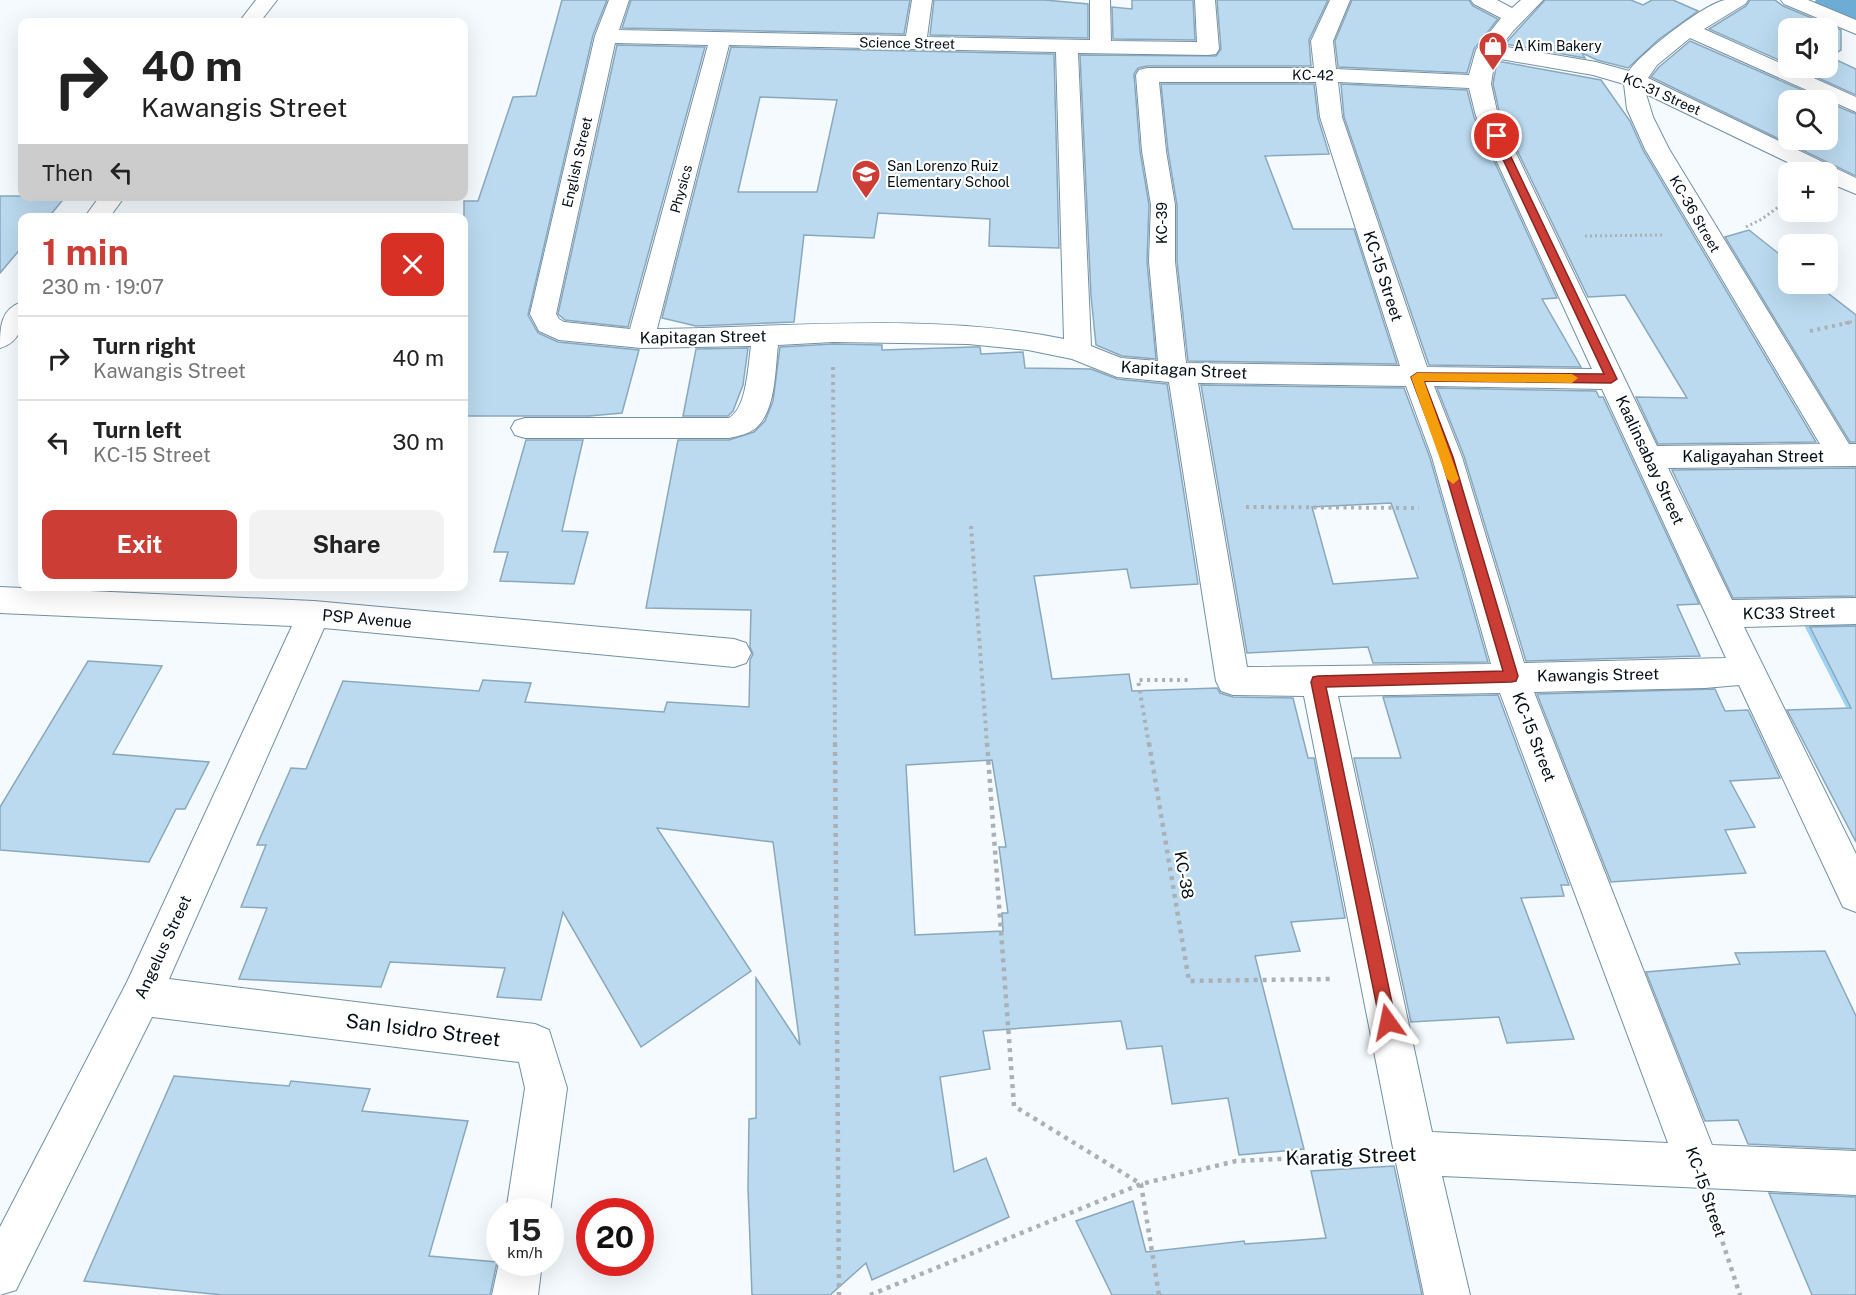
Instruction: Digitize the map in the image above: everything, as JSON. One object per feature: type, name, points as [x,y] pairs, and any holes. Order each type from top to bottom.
[{"type":"street","points":[[252,18],[267,0]]},
{"type":"street","name":"English Street","points":[[548,325],[543,314],[606,36],[619,0]]},
{"type":"street","points":[[916,43],[922,0]]},
{"type":"street","points":[[1100,0],[1101,46]]},
{"type":"street","name":"Science Street","points":[[606,36],[1208,49],[1205,0]]},
{"type":"street","name":"KC-15 Street","points":[[1340,0],[1322,41],[1331,117],[1417,377],[1447,457],[1511,676],[1699,1167]]},
{"type":"street","points":[[1481,0],[1523,8]]},
{"type":"street","points":[[1635,80],[1654,56],[1689,30],[1738,0]]},
{"type":"street","points":[[1791,0],[1856,28]]},
{"type":"street","name":"Kaalinsabay Street","points":[[1523,8],[1487,50],[1480,82],[1487,116],[1747,670],[1856,894]]},
{"type":"street","points":[[1689,30],[1856,105]]},
{"type":"street","name":"Physics","points":[[641,339],[720,39]]},
{"type":"street","points":[[1067,46],[1078,351]]},
{"type":"street","name":"KC-31 Street","points":[[1487,50],[1587,68],[1635,80],[1803,162]]},
{"type":"street","name":"KC-42","points":[[1147,75],[1327,75],[1480,82]]},
{"type":"street","name":"KC-39","points":[[1147,75],[1163,205],[1161,261],[1178,372],[1233,681]]},
{"type":"street","name":"KC-36 Street","points":[[1635,80],[1638,108],[1657,149],[1848,455]]},
{"type":"street","name":"KC-31 Street","points":[[1838,179],[1856,187]]},
{"type":"street","name":"Kapitagan Street","points":[[548,325],[559,331],[641,339],[766,337],[833,333],[968,335],[1028,341],[1078,351],[1117,367],[1178,372],[1611,379]]},
{"type":"street","points":[[525,428],[729,428],[742,424],[750,416],[755,402],[766,337]]},
{"type":"street","name":"Kaligayahan Street","points":[[1649,457],[1848,455]]},
{"type":"street","name":"PSP Avenue","points":[[0,600],[314,614],[734,653]]},
{"type":"street","name":"KC33 Street","points":[[1721,614],[1856,611]]},
{"type":"street","name":"Angelus Street","points":[[0,1274],[141,996],[314,614]]},
{"type":"street","name":"Kawangis Street","points":[[1233,681],[1318,682],[1511,676],[1705,674],[1747,670]]},
{"type":"street","points":[[1318,682],[1415,1153],[1447,1295]]},
{"type":"street","name":"San Isidro Street","points":[[141,996],[535,1044],[546,1088],[530,1198]]},
{"type":"street","name":"Karatig Street","points":[[1415,1153],[1856,1173]]},
{"type":"street","points":[[515,1295],[518,1276]]},
{"type":"path","points":[[833,333],[838,1295]]},
{"type":"path","points":[[1203,507],[1461,508]]},
{"type":"path","points":[[971,526],[1014,1106],[1140,1184],[1159,1295]]},
{"type":"path","name":"KC-38","points":[[1233,681],[1138,680],[1189,981],[1379,978]]},
{"type":"path","name":"Karatig Street","points":[[870,1295],[1140,1184],[1236,1161],[1415,1153]]},
{"type":"path","name":"KC-15 Street","points":[[1699,1167],[1740,1295]]},
{"type":"shaded area","points":[[1804,625],[1856,625],[1856,727]]},
{"type":"building","points":[[562,0],[607,0],[593,35],[528,315],[538,333],[558,342],[639,350],[622,413],[589,416],[468,416],[468,213],[464,213],[464,201],[478,201],[513,97],[536,96]]},
{"type":"building","points":[[631,0],[910,0],[904,34],[622,28]]},
{"type":"building","points":[[934,0],[1045,0],[1088,4],[1088,38],[930,35]]},
{"type":"building","points":[[1132,0],[1193,0],[1195,40],[1113,39],[1112,7],[1132,9]]},
{"type":"building","points":[[1217,0],[1328,0],[1309,40],[1311,66],[1147,66],[1138,68],[1134,74],[1140,151],[1149,205],[1147,261],[1156,359],[1122,356],[1096,345],[1091,296],[1080,55],[1216,56],[1221,49]]},
{"type":"building","points":[[1352,0],[1469,0],[1473,6],[1498,19],[1474,49],[1467,73],[1338,67],[1335,41]]},
{"type":"building","points":[[1545,0],[1631,0],[1643,5],[1652,0],[1673,0],[1698,11],[1658,40],[1628,68],[1597,60],[1582,53],[1585,58],[1505,44]]},
{"type":"building","points":[[1750,0],[1775,0],[1783,6],[1812,18],[1778,18],[1778,60],[1709,29],[1746,6]]},
{"type":"building","points":[[1838,29],[1841,30],[1841,50],[1838,52]]},
{"type":"building","points":[[1690,41],[1802,90],[1778,90],[1778,138],[1651,77],[1659,67]]},
{"type":"building","points":[[617,45],[705,47],[628,327],[565,320],[558,314]]},
{"type":"building","points":[[731,47],[1054,54],[1059,248],[989,246],[990,219],[878,213],[874,238],[804,235],[794,322],[696,326],[662,318]],"holes":[[[760,97],[837,100],[817,192],[738,192]]]},
{"type":"building","points":[[1497,61],[1601,80],[1630,121],[1643,150],[1816,442],[1658,444],[1636,397],[1687,398],[1625,295],[1588,297],[1500,115],[1493,84]]},
{"type":"building","points":[[1838,61],[1856,69],[1856,95],[1818,78],[1838,78]]},
{"type":"building","points":[[1161,84],[1314,84],[1318,118],[1329,154],[1265,156],[1293,229],[1354,229],[1397,364],[1188,361],[1177,261],[1177,205],[1168,151]]},
{"type":"building","points":[[1341,84],[1467,90],[1474,117],[1557,298],[1542,299],[1581,367],[1429,365],[1344,117]]},
{"type":"building","points":[[1838,107],[1856,114],[1856,176],[1838,167],[1838,162],[1827,162],[1802,150],[1838,150]]},
{"type":"building","points":[[0,196],[18,196],[18,201],[62,201],[52,213],[18,213],[18,252],[0,273]]},
{"type":"building","points":[[1749,230],[1778,253],[1778,294],[1829,294],[1856,315],[1856,442],[1850,442],[1725,237]]},
{"type":"building","points":[[833,344],[882,345],[882,350],[980,347],[981,354],[1023,352],[1025,368],[1091,369],[1117,379],[1167,384],[1198,584],[1131,588],[1127,569],[1034,576],[1052,679],[1129,674],[1132,691],[1217,688],[1220,693],[1233,697],[1293,698],[1308,758],[1314,758],[1345,918],[1291,922],[1300,951],[1255,956],[1304,1149],[1239,1155],[1228,1098],[1172,1104],[1162,1046],[1127,1049],[1121,1021],[983,1031],[990,1069],[940,1077],[954,1172],[986,1158],[1009,1217],[872,1280],[866,1263],[830,1295],[752,1295],[748,1188],[749,1119],[756,1118],[756,978],[800,1045],[773,842],[657,828],[751,971],[641,1047],[563,912],[541,1000],[497,997],[505,968],[390,962],[381,987],[239,979],[267,908],[241,907],[266,845],[257,845],[291,768],[306,769],[343,681],[479,691],[483,680],[531,683],[525,702],[664,712],[667,702],[749,707],[750,660],[753,654],[750,647],[751,610],[646,608],[678,440],[729,440],[754,432],[765,421],[773,401],[780,347]],"holes":[[[992,760],[1006,847],[999,847],[1008,913],[1002,913],[1003,931],[915,935],[906,765]]]},
{"type":"building","points":[[748,348],[743,385],[733,411],[728,416],[683,416],[696,349]]},
{"type":"building","points":[[1201,385],[1404,388],[1430,458],[1488,662],[1373,663],[1368,647],[1247,653]],"holes":[[[1391,503],[1418,578],[1333,584],[1312,507]]]},
{"type":"building","points":[[1437,388],[1596,391],[1599,397],[1603,397],[1699,604],[1677,605],[1700,656],[1526,661],[1464,456]]},
{"type":"building","points":[[526,440],[583,440],[562,531],[588,532],[574,584],[500,581],[508,552],[494,552]]},
{"type":"building","points":[[1856,468],[1856,596],[1733,598],[1672,470]]},
{"type":"building","points":[[1856,626],[1856,842],[1787,710],[1851,708],[1810,627]]},
{"type":"building","points":[[88,661],[162,666],[113,754],[209,762],[185,809],[176,809],[149,862],[0,850],[0,807]]},
{"type":"building","points":[[1715,689],[1725,711],[1748,710],[1780,778],[1730,781],[1755,827],[1725,830],[1746,873],[1611,882],[1537,694]]},
{"type":"building","points":[[1498,695],[1569,885],[1561,885],[1564,896],[1521,898],[1574,1039],[1507,1043],[1499,1017],[1411,1022],[1354,758],[1401,758],[1383,697]]},
{"type":"building","points":[[1825,951],[1856,1016],[1856,1149],[1748,1144],[1738,1120],[1705,1121],[1646,972],[1740,964],[1735,953]]},
{"type":"building","points":[[174,1076],[289,1086],[291,1081],[370,1089],[362,1111],[468,1121],[429,1256],[486,1261],[486,1276],[494,1276],[490,1295],[223,1295],[84,1281]]},
{"type":"building","points":[[1394,1166],[1422,1295],[1112,1295],[1076,1221],[1133,1201],[1146,1252],[1244,1241],[1245,1244],[1326,1238],[1311,1171]]},
{"type":"building","points":[[1769,1193],[1856,1197],[1856,1295],[1812,1295]]},
{"type":"waterway","points":[[1840,5],[1856,12]]},
{"type":"slow traffic","points":[[1453,479],[1417,377],[1572,378]]},
{"type":"place","name":"A Kim Bakery","points":[[1493,72]]},
{"type":"place","name":"San Lorenzo Ruiz Elementary School","points":[[866,200]]},
{"type":"route","points":[[1388,1022],[1318,682],[1511,676],[1447,457],[1417,377],[1611,379],[1497,136]]}]
